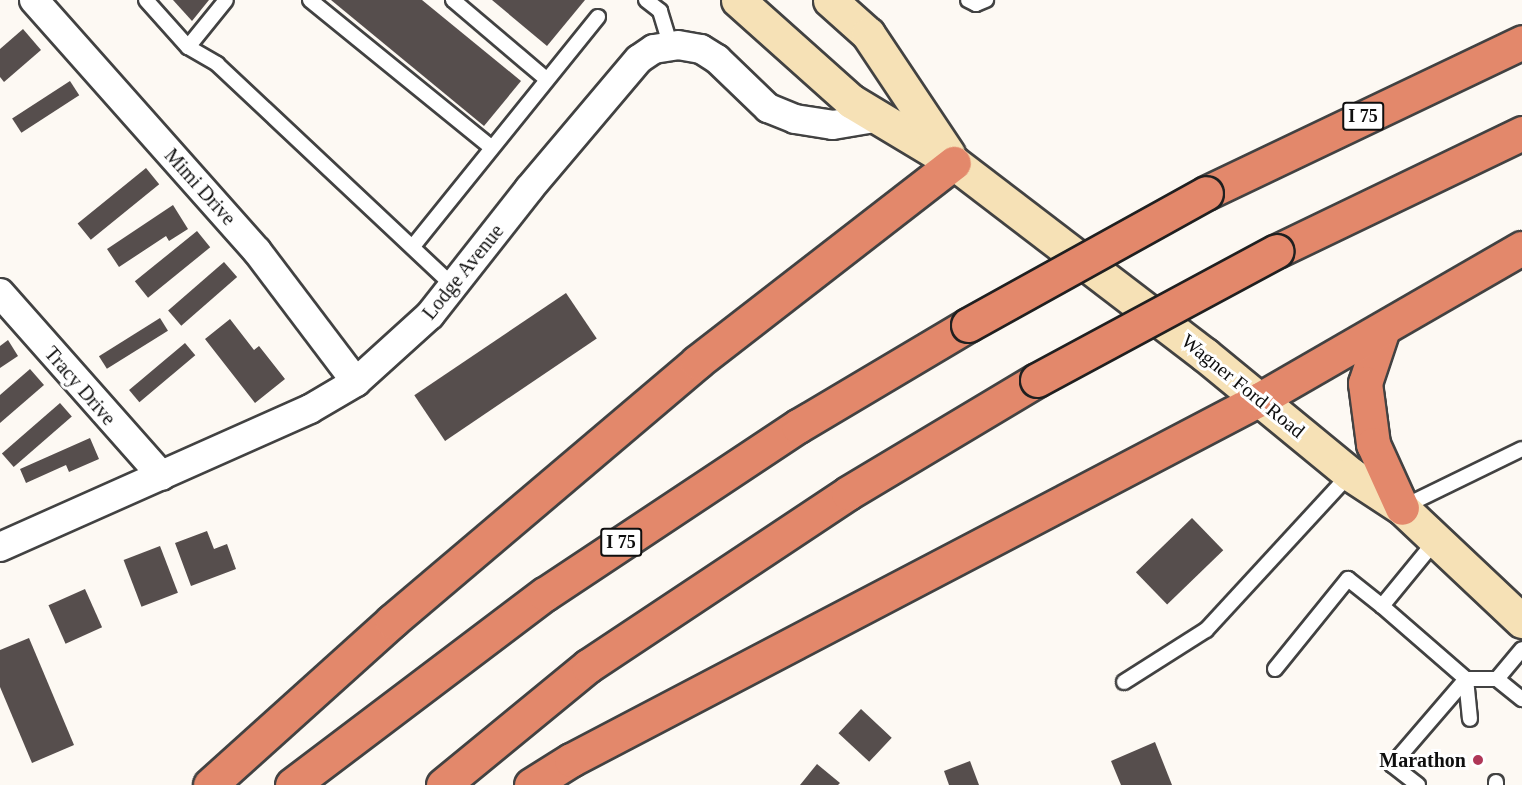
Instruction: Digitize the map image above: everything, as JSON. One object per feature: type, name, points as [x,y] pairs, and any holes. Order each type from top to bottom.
[{"type":"highway","name":"I 75","points":[[292,785],[545,594],[798,426],[968,325],[1206,193],[1522,42]]},
{"type":"highway","points":[[443,785],[597,660],[848,493],[1037,380],[1277,251],[1522,133]]},
{"type":"highway","points":[[210,785],[392,621],[697,362],[954,163]]},
{"type":"highway","points":[[531,785],[571,760],[1260,399],[1522,248]]},
{"type":"highway","points":[[1383,329],[1365,383],[1373,444],[1402,508]]},
{"type":"main road","name":"Wagner Ford Road","points":[[738,0],[851,101],[954,163],[1260,399],[1350,474],[1402,508],[1522,621]]},
{"type":"main road","points":[[770,0],[810,64]]},
{"type":"main road","name":"Wagner Ford Road","points":[[830,0],[868,34],[954,163]]},
{"type":"street","name":"Mimi Drive","points":[[34,0],[257,251],[356,382]]},
{"type":"street","name":"Lodge Avenue","points":[[2,543],[162,476],[310,409],[356,382],[399,347],[453,286],[639,59],[654,49],[671,46],[701,50],[717,59],[768,108],[795,119],[833,125],[880,117]]},
{"type":"street","name":"Tracy Drive","points":[[0,293],[162,476]]},
{"type":"lane","points":[[146,0],[188,47],[218,64],[414,245],[453,286]]},
{"type":"lane","points":[[188,47],[226,0]]},
{"type":"lane","points":[[310,0],[491,147]]},
{"type":"lane","points":[[453,0],[545,78]]},
{"type":"lane","points":[[646,0],[660,11],[671,46]]},
{"type":"lane","points":[[968,0],[976,4],[986,0]]},
{"type":"lane","points":[[414,245],[545,78],[598,17]]},
{"type":"lane","points":[[1402,508],[1522,449]]},
{"type":"lane","points":[[1124,682],[1206,630],[1350,474]]},
{"type":"lane","points":[[1382,606],[1436,540]]},
{"type":"lane","points":[[1275,669],[1348,579],[1466,678],[1497,679],[1522,699]]},
{"type":"lane","points":[[1497,679],[1522,649]]},
{"type":"lane","points":[[1466,678],[1470,719]]},
{"type":"lane","points":[[1418,785],[1392,765],[1466,678]]},
{"type":"building","points":[[173,0],[209,0],[192,21]]},
{"type":"building","points":[[331,0],[422,0],[521,81],[484,126]]},
{"type":"building","points":[[492,0],[585,0],[547,46]]},
{"type":"building","points":[[23,29],[41,50],[4,82],[0,77],[0,49]]},
{"type":"building","points":[[70,81],[79,95],[21,133],[12,119]]},
{"type":"building","points":[[146,168],[159,184],[91,240],[78,223]]},
{"type":"building","points":[[173,205],[188,229],[169,241],[166,236],[119,267],[107,249]]},
{"type":"building","points":[[197,231],[210,247],[148,298],[135,281]]},
{"type":"building","points":[[224,262],[237,277],[181,326],[168,311]]},
{"type":"building","points":[[566,293],[597,339],[445,441],[414,395]]},
{"type":"building","points":[[160,318],[168,331],[107,369],[99,356]]},
{"type":"building","points":[[230,319],[254,350],[259,346],[285,379],[255,403],[205,339]]},
{"type":"building","points":[[8,340],[18,356],[0,368],[0,346]]},
{"type":"building","points":[[185,343],[195,355],[139,402],[129,390]]},
{"type":"building","points":[[30,369],[44,385],[0,423],[0,395]]},
{"type":"building","points":[[60,403],[72,417],[14,467],[2,454]]},
{"type":"building","points":[[90,438],[99,459],[69,472],[66,465],[26,483],[20,469]]},
{"type":"building","points":[[1192,518],[1223,550],[1167,605],[1136,572]]},
{"type":"building","points":[[207,531],[214,549],[227,544],[236,569],[191,586],[175,543]]},
{"type":"building","points":[[160,546],[178,593],[142,607],[124,560]]},
{"type":"building","points":[[85,589],[102,627],[66,644],[48,605]]},
{"type":"building","points":[[29,638],[74,745],[32,763],[0,687],[0,650]]},
{"type":"building","points":[[861,709],[892,738],[869,762],[838,733]]},
{"type":"building","points":[[1155,742],[1172,785],[1121,785],[1111,761]]},
{"type":"building","points":[[970,761],[979,785],[949,785],[944,771]]},
{"type":"building","points":[[817,764],[840,783],[838,785],[800,785]]},
{"type":"place","name":"Marathon","points":[[1478,760]]}]
